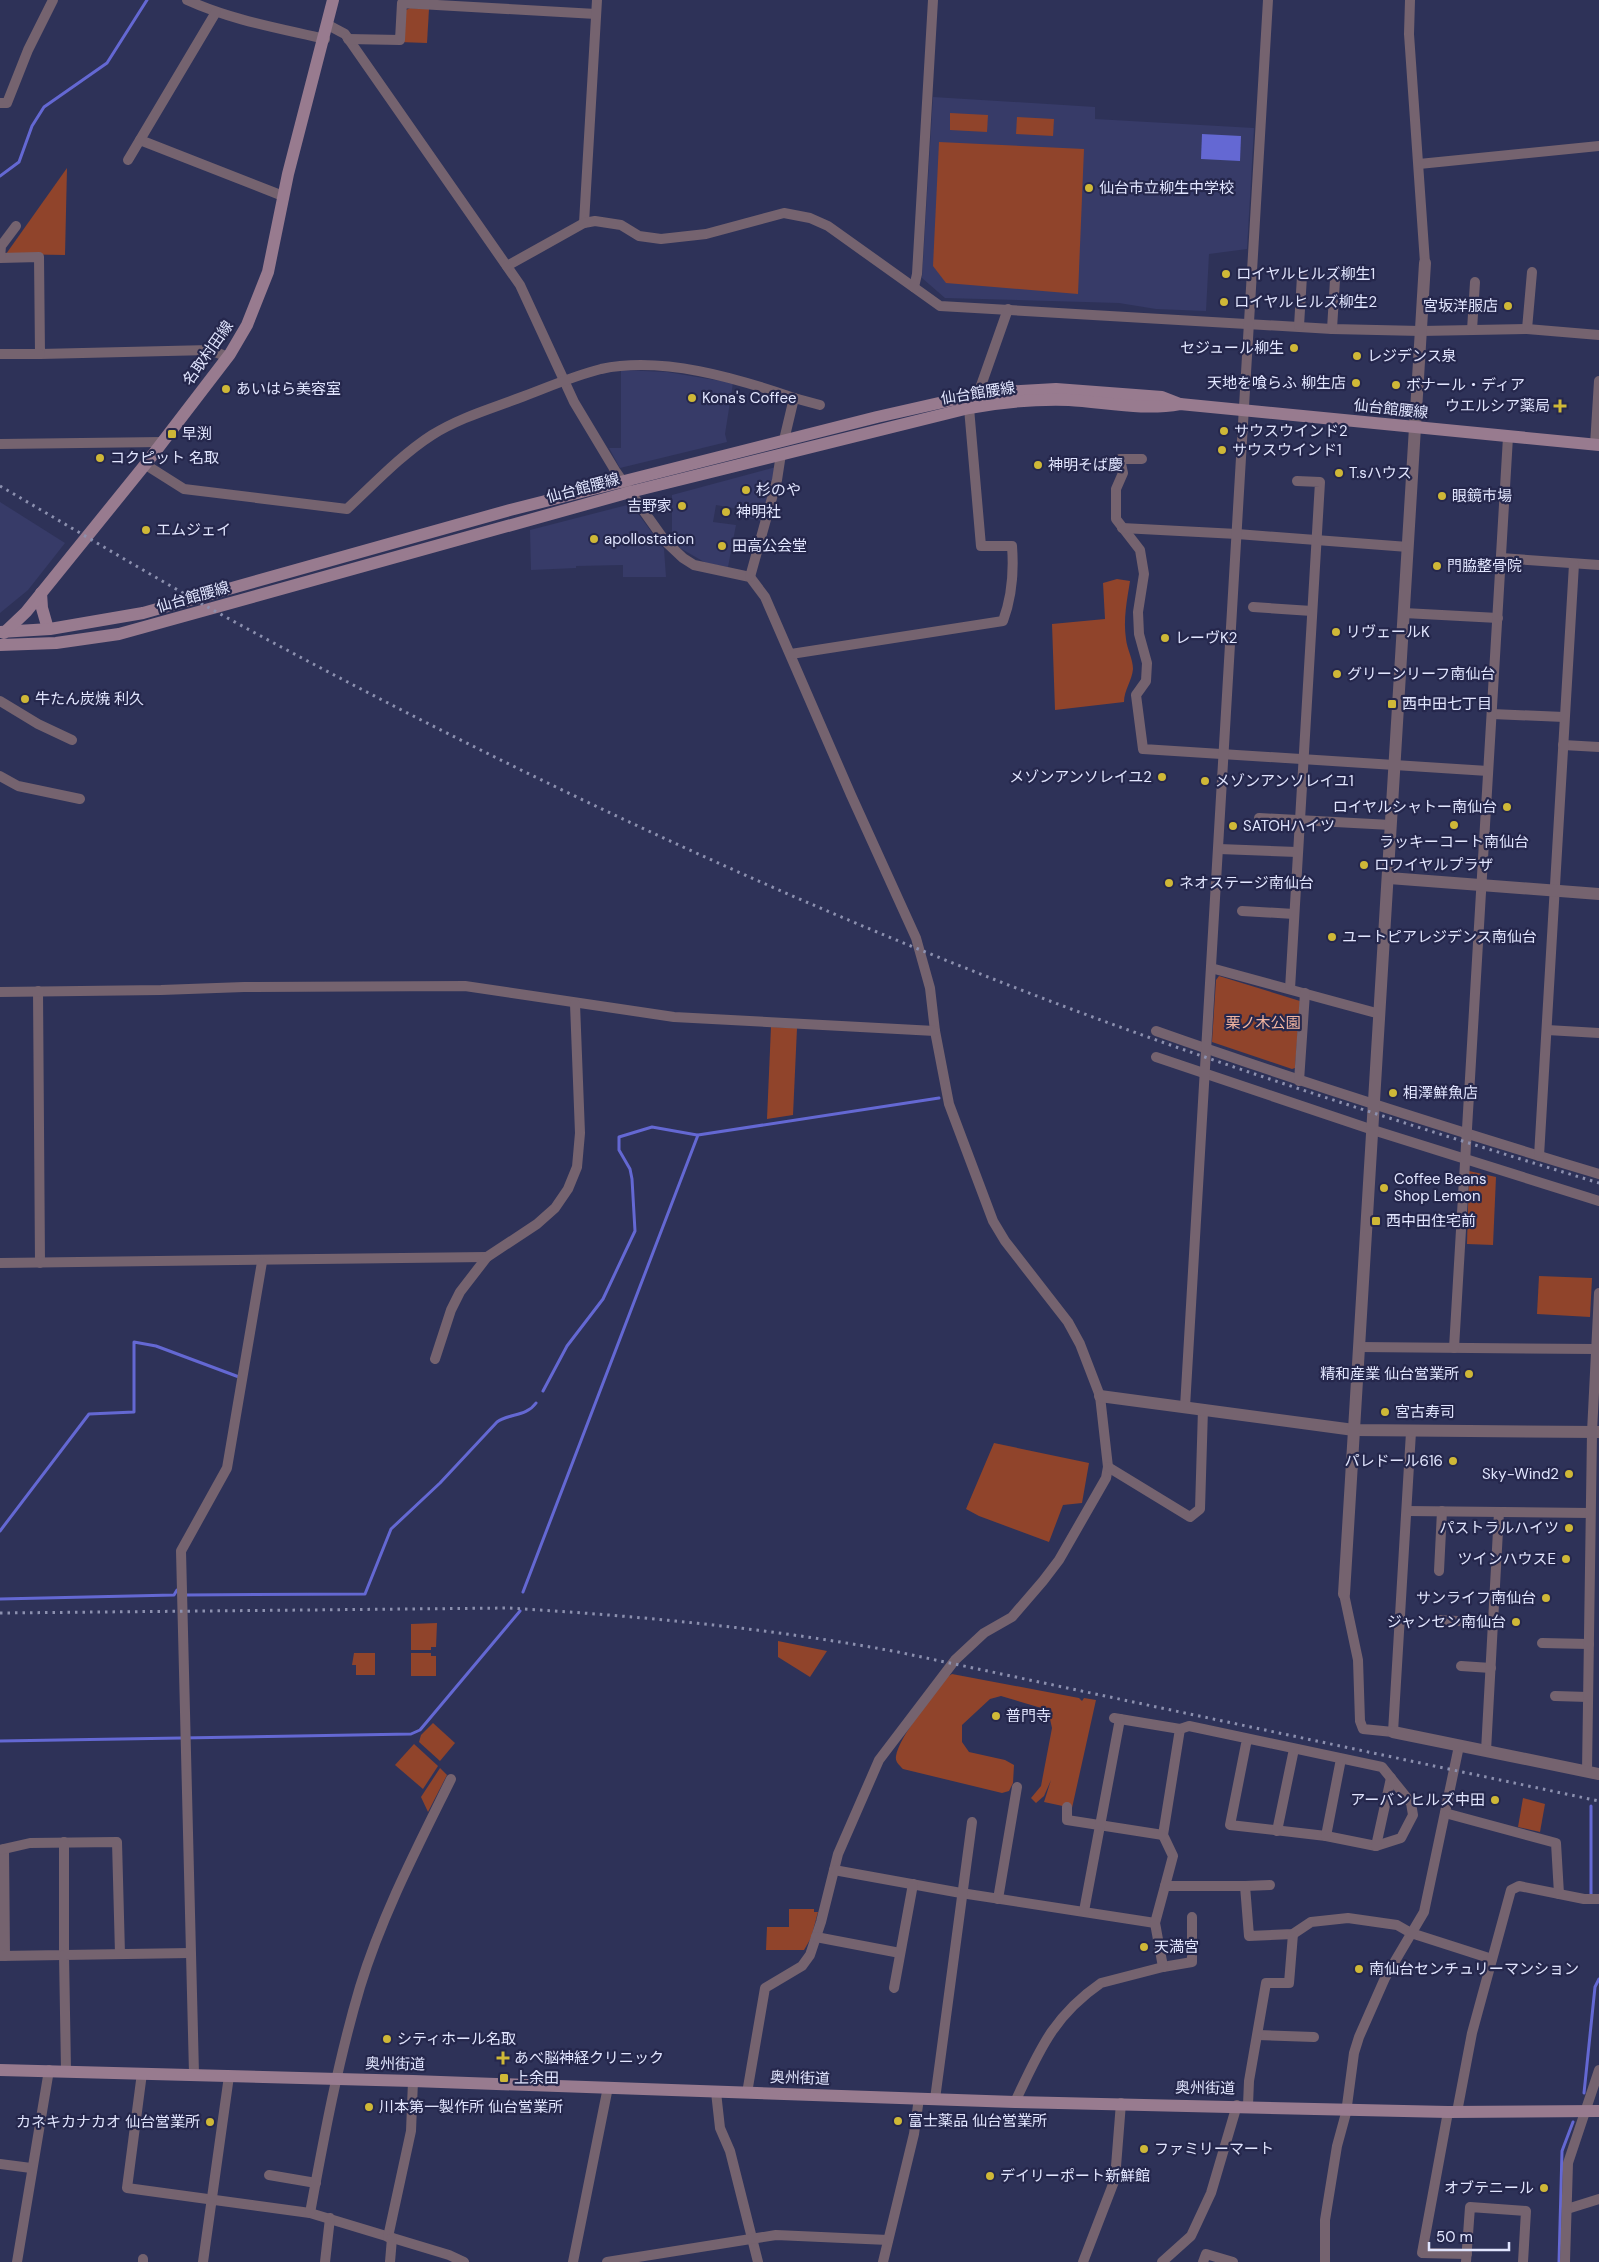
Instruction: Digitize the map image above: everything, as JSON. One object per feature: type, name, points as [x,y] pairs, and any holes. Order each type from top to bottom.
[{"type":"main road","name":"名取村田線","points":[[2,633],[26,612],[163,442],[228,357],[261,295],[276,240],[282,196],[334,0]]},
{"type":"main road","name":"仙台館腰線","points":[[2,633],[48,629],[151,611],[510,510],[784,440],[978,394],[1056,389],[1162,397],[1180,404],[1597,445]]},
{"type":"main road","name":"仙台館腰線","points":[[0,645],[56,643],[120,634],[630,492],[969,408],[1040,401],[1077,401],[1161,408],[1180,404]]},
{"type":"main road","points":[[41,593],[42,608],[48,629]]},
{"type":"main road","name":"奥州街道","points":[[0,2070],[66,2070],[335,2080],[608,2087],[1015,2102],[1242,2105],[1453,2112],[1593,2111]]},
{"type":"street","points":[[0,103],[7,103],[28,50],[53,0]]},
{"type":"street","points":[[188,0],[216,12],[325,39]]},
{"type":"street","points":[[584,223],[597,0]]},
{"type":"street","points":[[914,287],[917,274],[933,0]]},
{"type":"street","points":[[1185,1407],[1268,0]]},
{"type":"street","points":[[1410,0],[1409,34],[1424,263],[1392,825],[1344,1594],[1358,1660],[1360,1722],[1363,1729],[1393,1732],[1593,1773],[1588,1697],[1592,1650],[1594,1550],[1590,1513],[1595,1432],[1595,1349],[1599,1293]]},
{"type":"street","points":[[348,39],[400,40],[402,3],[596,14]]},
{"type":"street","points":[[128,160],[216,12]]},
{"type":"street","points":[[328,25],[345,34],[520,285],[564,381],[622,481],[665,541],[683,558],[704,569],[750,577],[765,597],[851,795],[916,938],[930,988],[935,1031],[948,1104],[993,1220],[1005,1241],[1068,1322],[1080,1344],[1100,1396],[1108,1467],[1101,1486],[1058,1560],[1043,1581],[1012,1617],[984,1633],[955,1660],[879,1760],[834,1870],[810,1955],[802,1966],[765,1988],[747,2093]]},
{"type":"street","points":[[140,140],[282,196]]},
{"type":"street","points":[[1419,164],[1599,146]]},
{"type":"street","points":[[507,266],[584,223],[613,223],[630,229],[639,236],[672,238],[728,229],[771,215],[784,213],[797,214],[819,222],[846,237],[940,306],[1006,314],[1421,331],[1528,329],[1599,335]]},
{"type":"street","points":[[16,226],[1,246],[0,258],[39,257],[40,354]]},
{"type":"street","points":[[1528,329],[1532,272]]},
{"type":"street","points":[[1299,326],[1302,276]]},
{"type":"street","points":[[1332,328],[1335,280]]},
{"type":"street","points":[[1472,330],[1475,282]]},
{"type":"street","points":[[978,394],[1006,314]]},
{"type":"street","points":[[0,354],[210,350],[228,357]]},
{"type":"street","points":[[146,464],[184,490],[346,509],[434,434],[470,416],[602,369],[669,368],[694,370],[742,380],[820,405]]},
{"type":"street","points":[[1597,445],[1599,381]]},
{"type":"street","points":[[784,440],[794,398]]},
{"type":"street","points":[[791,654],[1003,621],[1009,606],[1013,568],[1012,546],[981,546],[969,408]]},
{"type":"street","points":[[1454,1348],[1465,1135],[1508,437]]},
{"type":"street","points":[[0,444],[163,442]]},
{"type":"street","points":[[750,577],[777,480],[781,454]]},
{"type":"street","points":[[1142,459],[1120,459],[1123,474],[1116,489],[1116,519],[1140,550],[1144,574],[1138,612],[1139,634],[1147,663],[1146,681],[1136,695],[1143,749],[1488,771]]},
{"type":"street","points":[[1290,989],[1320,482],[1297,481]]},
{"type":"street","points":[[1122,528],[1237,534],[1408,547]]},
{"type":"street","points":[[1502,558],[1599,565]]},
{"type":"street","points":[[1539,1156],[1574,564]]},
{"type":"street","points":[[1253,607],[1312,611]]},
{"type":"street","points":[[1404,614],[1498,618]]},
{"type":"street","points":[[0,701],[38,724],[72,740]]},
{"type":"street","points":[[1492,714],[1564,717]]},
{"type":"street","points":[[1562,745],[1599,748]]},
{"type":"street","points":[[0,776],[18,786],[80,799]]},
{"type":"street","points":[[1259,818],[1392,825]]},
{"type":"street","points":[[1219,848],[1297,852]]},
{"type":"street","points":[[1388,878],[1599,894]]},
{"type":"street","points":[[1242,912],[1294,914]]},
{"type":"street","points":[[1211,968],[1380,1014]]},
{"type":"street","points":[[0,992],[253,987],[465,986],[575,1004],[674,1017],[935,1031]]},
{"type":"street","points":[[38,991],[40,1263]]},
{"type":"street","points":[[1299,1081],[1305,993]]},
{"type":"street","points":[[435,1358],[451,1310],[460,1292],[487,1257],[537,1224],[555,1208],[568,1189],[577,1167],[580,1133],[575,1004]]},
{"type":"street","points":[[1547,1030],[1599,1033]]},
{"type":"street","points":[[1156,1031],[1374,1106],[1599,1174]]},
{"type":"street","points":[[1156,1057],[1373,1130],[1599,1201]]},
{"type":"street","points":[[0,1263],[262,1262],[487,1257]]},
{"type":"street","points":[[194,2074],[181,1551],[227,1468],[262,1262]]},
{"type":"street","points":[[1359,1347],[1595,1349]]},
{"type":"street","points":[[1100,1396],[1354,1430],[1411,1432],[1595,1432]]},
{"type":"street","points":[[1108,1467],[1190,1517],[1200,1509],[1203,1410]]},
{"type":"street","points":[[1393,1732],[1411,1432]]},
{"type":"street","points":[[1407,1511],[1590,1513]]},
{"type":"street","points":[[1439,1571],[1442,1511]]},
{"type":"street","points":[[1486,1750],[1499,1512]]},
{"type":"street","points":[[1439,1620],[1494,1623]]},
{"type":"street","points":[[1542,1643],[1592,1650]]},
{"type":"street","points":[[1461,1666],[1491,1668]]},
{"type":"street","points":[[1555,1696],[1588,1697]]},
{"type":"street","points":[[1084,1911],[1099,1825],[1103,1819],[1117,1718],[1180,1729],[1189,1726],[1247,1738],[1341,1759],[1382,1767],[1411,1803],[1412,1815],[1401,1838],[1376,1846],[1326,1836],[1230,1825],[1247,1738]]},
{"type":"street","points":[[1163,1967],[1155,1923],[1173,1856],[1163,1835],[1180,1729]]},
{"type":"street","points":[[1325,2262],[1324,2220],[1359,2037],[1385,1978],[1424,1912],[1459,1746]]},
{"type":"street","points":[[1277,1831],[1294,1749]]},
{"type":"street","points":[[1326,1836],[1341,1759]]},
{"type":"street","points":[[310,2213],[335,2080],[360,1985],[392,1902],[451,1778]]},
{"type":"street","points":[[1376,1846],[1391,1778]]},
{"type":"street","points":[[998,1899],[1017,1787]]},
{"type":"street","points":[[1067,1807],[1067,1820],[1163,1835]]},
{"type":"street","points":[[1445,1813],[1556,1843],[1559,1894]]},
{"type":"street","points":[[935,2099],[960,1922],[960,1893],[972,1822]]},
{"type":"street","points":[[64,1842],[66,2070]]},
{"type":"street","points":[[120,1954],[117,1842],[30,1843],[2,1850],[3,1956],[190,1953]]},
{"type":"street","points":[[834,1870],[960,1893],[1155,1923]]},
{"type":"street","points":[[894,1988],[913,1884]]},
{"type":"street","points":[[1165,1886],[1270,1885]]},
{"type":"street","points":[[1245,1886],[1249,1936],[1293,1934],[1311,1922],[1333,1918],[1397,1925],[1411,1933],[1492,1959]]},
{"type":"street","points":[[1523,2262],[1526,2211],[1470,2206],[1467,2258],[1422,2253],[1472,2032],[1511,1890],[1519,1886],[1593,1898]]},
{"type":"street","points":[[1015,2102],[1048,2034],[1056,2022],[1093,1988],[1101,1983],[1163,1967],[1192,1962],[1192,1917]]},
{"type":"street","points":[[1162,2262],[1191,2236],[1211,2194],[1249,2081],[1266,1983],[1288,1983],[1293,1934]]},
{"type":"street","points":[[816,1938],[900,1953]]},
{"type":"street","points":[[1258,2035],[1314,2038]]},
{"type":"street","points":[[18,2262],[49,2070]]},
{"type":"street","points":[[1564,2262],[1568,2163],[1593,2111],[1599,2070]]},
{"type":"street","points":[[142,2073],[127,2188],[310,2213],[449,2255],[464,2262]]},
{"type":"street","points":[[203,2262],[229,2076]]},
{"type":"street","points":[[390,2262],[390,2238],[411,2131],[413,2081]]},
{"type":"street","points":[[573,2262],[608,2087]]},
{"type":"street","points":[[716,2092],[720,2128],[730,2151],[758,2262]]},
{"type":"street","points":[[883,2262],[914,2134],[919,2098]]},
{"type":"street","points":[[1083,2262],[1115,2179],[1121,2103]]},
{"type":"street","points":[[0,2164],[32,2168]]},
{"type":"street","points":[[269,2175],[316,2183]]},
{"type":"street","points":[[1566,2209],[1599,2199]]},
{"type":"street","points":[[325,2262],[330,2218]]},
{"type":"street","points":[[608,2262],[661,2258],[752,2238],[776,2235],[888,2240]]},
{"type":"street","points":[[1203,2262],[1206,2254],[1232,2262]]},
{"type":"shaded area","name":"仙台市立柳生中学校","points":[[933,97],[1095,107],[1095,119],[1254,128],[1247,249],[1209,254],[1206,311],[1156,309],[1119,303],[945,298],[922,278]]},
{"type":"shaded area","points":[[1202,134],[1241,136],[1240,161],[1201,159]]},
{"type":"shaded area","points":[[621,370],[667,372],[733,383],[725,434],[727,442],[620,468],[609,448],[621,448]]},
{"type":"shaded area","points":[[776,467],[762,521],[738,516],[739,509],[716,505],[713,522],[736,525],[728,567],[706,563],[680,548],[680,544],[672,536],[672,495]]},
{"type":"shaded area","points":[[0,502],[65,543],[28,590],[0,613]]},
{"type":"shaded area","name":"apollostation","points":[[631,504],[664,549],[666,577],[623,577],[623,565],[576,566],[576,568],[531,570],[530,530]]},
{"type":"green space","points":[[410,8],[429,9],[427,43],[399,42],[406,10]]},
{"type":"green space","points":[[950,113],[988,115],[987,132],[950,130]]},
{"type":"green space","points":[[1017,117],[1054,119],[1053,136],[1016,134]]},
{"type":"green space","points":[[939,142],[1084,149],[1078,294],[946,283],[933,266]]},
{"type":"green space","points":[[67,168],[65,255],[6,254]]},
{"type":"green space","points":[[1117,579],[1130,581],[1125,632],[1133,669],[1124,702],[1055,710],[1052,624],[1105,619],[1103,583]]},
{"type":"green space","name":"栗ノ木公園","points":[[1219,976],[1300,1001],[1295,1068],[1292,1069],[1212,1042],[1216,980]]},
{"type":"green space","points":[[771,1027],[797,1028],[793,1115],[767,1119]]},
{"type":"green space","points":[[1469,1171],[1496,1177],[1493,1245],[1467,1244]]},
{"type":"green space","points":[[1539,1276],[1592,1278],[1590,1317],[1537,1314]]},
{"type":"green space","points":[[994,1443],[1089,1463],[1082,1503],[1063,1505],[1049,1542],[979,1516],[966,1509]]},
{"type":"green space","points":[[437,1623],[436,1647],[431,1647],[431,1650],[411,1650],[411,1624]]},
{"type":"green space","points":[[778,1641],[827,1651],[810,1677],[778,1657]]},
{"type":"green space","points":[[354,1653],[375,1653],[375,1675],[356,1675],[356,1665],[352,1665]]},
{"type":"green space","points":[[411,1653],[431,1653],[431,1656],[436,1656],[436,1676],[411,1676]]},
{"type":"green space","points":[[952,1674],[1079,1698],[1082,1701],[1084,1698],[1096,1700],[1072,1808],[1044,1802],[1051,1780],[1044,1796],[1036,1803],[1031,1798],[1041,1786],[1052,1728],[1048,1710],[1001,1696],[990,1699],[962,1725],[962,1742],[969,1752],[1005,1760],[1014,1765],[1013,1783],[1009,1791],[1002,1793],[903,1769],[899,1765],[896,1756],[903,1738],[945,1678]]},
{"type":"green space","points":[[433,1723],[455,1743],[440,1761],[419,1742],[421,1735]]},
{"type":"green space","points":[[414,1744],[438,1766],[423,1789],[395,1765]]},
{"type":"green space","points":[[440,1768],[447,1775],[428,1812],[421,1797]]},
{"type":"green space","points":[[1523,1798],[1545,1804],[1540,1832],[1518,1827]]},
{"type":"green space","points":[[789,1909],[814,1909],[814,1912],[818,1912],[811,1938],[804,1950],[766,1950],[767,1927],[789,1927]]},
{"type":"waterway","points":[[0,176],[19,162],[32,126],[44,107],[107,63],[147,0]]},
{"type":"waterway","points":[[523,1592],[698,1135],[939,1098]]},
{"type":"waterway","points":[[543,1391],[567,1346],[603,1299],[635,1231],[632,1179],[630,1169],[619,1150],[619,1137],[652,1127],[697,1135]]},
{"type":"waterway","points":[[0,1531],[89,1414],[134,1412],[134,1342],[156,1346],[239,1377]]},
{"type":"waterway","points":[[185,1593],[186,1595],[365,1594],[391,1529],[440,1483],[497,1422],[528,1411],[536,1403]]},
{"type":"waterway","points":[[0,1599],[174,1595],[177,1590]]},
{"type":"waterway","points":[[0,1741],[411,1734],[420,1730],[520,1611]]},
{"type":"waterway","points":[[1591,1806],[1591,1898]]},
{"type":"waterway","points":[[1584,2093],[1595,1987],[1599,1979]]},
{"type":"waterway","points":[[1559,2262],[1562,2151],[1573,2122]]},
{"type":"railway","points":[[0,486],[182,593],[334,675],[608,812],[794,897],[983,975],[1135,1032],[1366,1111],[1599,1183]]},
{"type":"railway","points":[[0,1613],[509,1608],[704,1624],[801,1636],[898,1652],[1599,1801]]},
{"type":"place","name":"仙台市立柳生中学校","points":[[1089,188]]},
{"type":"place","name":"ロイヤルヒルズ柳生1","points":[[1226,274]]},
{"type":"place","name":"ロイヤルヒルズ柳生2","points":[[1224,302]]},
{"type":"place","name":"宮坂洋服店","points":[[1508,306]]},
{"type":"place","name":"セジュール柳生","points":[[1294,348]]},
{"type":"place","name":"レジデンス泉","points":[[1357,356]]},
{"type":"place","name":"天地を喰らふ 柳生店","points":[[1356,383]]},
{"type":"place","name":"ボナール・ディア","points":[[1396,385]]},
{"type":"place","name":"あいはら美容室","points":[[226,389]]},
{"type":"place","name":"Kona's Coffee","points":[[692,398]]},
{"type":"place","name":"ウエルシア薬局","points":[[1560,406]]},
{"type":"place","name":"サウスウインド2","points":[[1224,431]]},
{"type":"place","name":"早渕","points":[[172,434]]},
{"type":"place","name":"サウスウインド1","points":[[1222,450]]},
{"type":"place","name":"コクピット 名取","points":[[100,458]]},
{"type":"place","name":"神明そば慶","points":[[1038,465]]},
{"type":"place","name":"T.sハウス","points":[[1339,473]]},
{"type":"place","name":"杉のや","points":[[746,490]]},
{"type":"place","name":"眼鏡市場","points":[[1442,496]]},
{"type":"place","name":"吉野家","points":[[682,506]]},
{"type":"place","name":"神明社","points":[[726,512]]},
{"type":"place","name":"エムジェイ","points":[[146,530]]},
{"type":"place","name":"apollostation","points":[[594,539]]},
{"type":"place","name":"田高公会堂","points":[[722,546]]},
{"type":"place","name":"門脇整骨院","points":[[1437,566]]},
{"type":"place","name":"リヴェールK","points":[[1336,632]]},
{"type":"place","name":"レーヴK2","points":[[1165,638]]},
{"type":"place","name":"グリーンリーフ南仙台","points":[[1337,674]]},
{"type":"place","name":"牛たん炭焼 利久","points":[[25,699]]},
{"type":"place","name":"西中田七丁目","points":[[1392,704]]},
{"type":"place","name":"メゾンアンソレイユ2","points":[[1162,777]]},
{"type":"place","name":"メゾンアンソレイユ1","points":[[1205,781]]},
{"type":"place","name":"ロイヤルシャトー南仙台","points":[[1507,807]]},
{"type":"place","name":"ラッキーコート南仙台","points":[[1454,825]]},
{"type":"place","name":"SATOHハイツ","points":[[1233,826]]},
{"type":"place","name":"ロワイヤルプラザ","points":[[1364,865]]},
{"type":"place","name":"ネオステージ南仙台","points":[[1169,883]]},
{"type":"place","name":"ユートピアレジデンス南仙台","points":[[1332,937]]},
{"type":"place","name":"相澤鮮魚店","points":[[1393,1093]]},
{"type":"place","name":"Coffee Beans Shop Lemon","points":[[1384,1188]]},
{"type":"place","name":"西中田住宅前","points":[[1376,1221]]},
{"type":"place","name":"精和産業 仙台営業所","points":[[1469,1374]]},
{"type":"place","name":"宮古寿司","points":[[1385,1412]]},
{"type":"place","name":"パレドール616","points":[[1453,1461]]},
{"type":"place","name":"Sky-Wind2","points":[[1569,1474]]},
{"type":"place","name":"パストラルハイツ","points":[[1569,1528]]},
{"type":"place","name":"ツインハウスE","points":[[1566,1559]]},
{"type":"place","name":"サンライフ南仙台","points":[[1546,1598]]},
{"type":"place","name":"ジャンセン南仙台","points":[[1516,1622]]},
{"type":"place","name":"普門寺","points":[[996,1716]]},
{"type":"place","name":"アーバンヒルズ中田","points":[[1495,1800]]},
{"type":"place","name":"天満宮","points":[[1144,1947]]},
{"type":"place","name":"南仙台センチュリーマンション","points":[[1359,1969]]},
{"type":"place","name":"シティホール名取","points":[[387,2039]]},
{"type":"place","name":"あべ脳神経クリニック","points":[[503,2058]]},
{"type":"place","name":"上余田","points":[[504,2078]]},
{"type":"place","name":"川本第一製作所 仙台営業所","points":[[369,2107]]},
{"type":"place","name":"富士薬品 仙台営業所","points":[[898,2121]]},
{"type":"place","name":"カネキカナカオ 仙台営業所","points":[[210,2122]]},
{"type":"place","name":"ファミリーマート","points":[[1144,2149]]},
{"type":"place","name":"デイリーポート新鮮館","points":[[990,2176]]},
{"type":"place","name":"オブテニール","points":[[1544,2188]]}]
